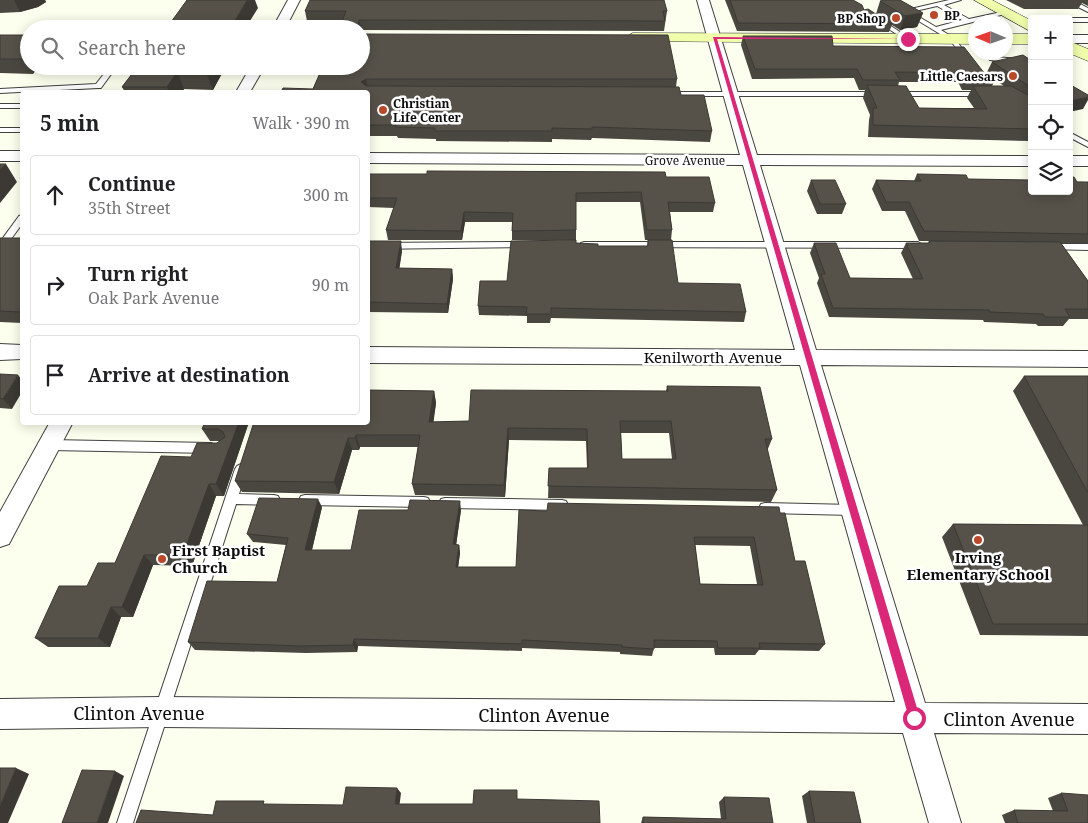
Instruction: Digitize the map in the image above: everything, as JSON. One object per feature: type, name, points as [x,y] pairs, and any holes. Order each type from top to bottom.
[{"type":"street","points":[[283,20],[294,0]]},
{"type":"street","points":[[703,0],[945,823]]},
{"type":"street","points":[[981,0],[1028,23]]},
{"type":"street","points":[[616,38],[968,39]]},
{"type":"street","points":[[1013,39],[1028,39]]},
{"type":"street","points":[[1073,39],[1088,40]]},
{"type":"street","points":[[1073,48],[1088,56]]},
{"type":"street","points":[[245,90],[253,75]]},
{"type":"street","points":[[0,156],[20,156]]},
{"type":"street","name":"Grove Avenue","points":[[370,158],[1028,161]]},
{"type":"street","points":[[1073,161],[1088,161]]},
{"type":"street","points":[[0,352],[20,352]]},
{"type":"street","name":"Kenilworth Avenue","points":[[370,354],[1088,359]]},
{"type":"street","points":[[0,536],[60,425]]},
{"type":"street","name":"Clinton Avenue","points":[[0,714],[162,712],[1088,719]]},
{"type":"lane","points":[[958,0],[905,10],[952,39],[974,67]]},
{"type":"lane","points":[[1067,0],[1088,10]]},
{"type":"lane","points":[[938,4],[968,21]]},
{"type":"lane","points":[[996,15],[1006,13]]},
{"type":"lane","points":[[868,14],[908,39]]},
{"type":"lane","points":[[1073,20],[1088,20]]},
{"type":"lane","points":[[935,29],[968,21]]},
{"type":"lane","points":[[1013,60],[1021,60],[1028,64]]},
{"type":"lane","points":[[48,90],[96,89],[107,75]]},
{"type":"lane","points":[[0,91],[20,91]]},
{"type":"lane","points":[[652,94],[996,94]]},
{"type":"lane","points":[[0,106],[20,106]]},
{"type":"lane","points":[[0,130],[20,130]]},
{"type":"lane","points":[[1073,136],[1088,145]]},
{"type":"lane","points":[[0,247],[20,221]]},
{"type":"lane","points":[[370,246],[536,245]]},
{"type":"lane","points":[[576,245],[932,245]]},
{"type":"lane","points":[[1039,246],[1088,247]]},
{"type":"lane","points":[[50,445],[224,448]]},
{"type":"lane","points":[[125,823],[245,456]]},
{"type":"lane","points":[[231,499],[577,505]]},
{"type":"lane","points":[[755,508],[853,510]]},
{"type":"building","points":[[187,0],[247,0],[235,20],[173,20]]},
{"type":"building","points":[[310,0],[664,0],[667,11],[663,11],[665,21],[342,20],[346,11],[305,11]]},
{"type":"building","points":[[730,0],[853,0],[862,5],[864,10],[868,9],[892,24],[738,23]]},
{"type":"building","points":[[900,0],[923,13],[905,16],[880,1]]},
{"type":"building","points":[[370,34],[668,35],[677,79],[366,79],[361,82],[366,86],[679,87],[681,95],[704,95],[712,131],[592,127],[592,129],[552,128],[552,131],[435,131],[435,128],[370,125],[370,90],[282,90],[283,88],[313,89],[319,75],[370,75]]},
{"type":"building","points":[[0,35],[20,35],[20,59],[0,59]]},
{"type":"building","points":[[743,36],[832,36],[833,46],[964,47],[968,52],[968,60],[974,60],[985,74],[995,80],[967,80],[962,73],[895,72],[900,80],[863,80],[857,69],[755,69]]},
{"type":"building","points":[[1023,55],[1028,58],[1028,85],[992,62],[1013,60],[1013,57]]},
{"type":"building","points":[[131,75],[175,75],[167,87],[122,87]]},
{"type":"building","points":[[867,85],[906,86],[919,108],[987,109],[973,86],[1011,86],[1028,95],[1028,129],[873,125],[873,108],[877,108]]},
{"type":"building","points":[[1073,86],[1088,95],[1088,97],[1073,100]]},
{"type":"building","points":[[0,164],[6,164],[0,170]]},
{"type":"building","points":[[427,171],[665,172],[666,177],[709,177],[715,203],[668,202],[672,230],[647,230],[641,192],[576,193],[576,230],[512,231],[513,213],[464,212],[461,231],[386,230],[397,198],[370,198],[370,174],[427,174]]},
{"type":"building","points":[[917,174],[966,175],[968,179],[1028,180],[1028,195],[1073,195],[1074,177],[1077,182],[1088,182],[1088,234],[924,231],[909,202],[886,202],[876,180],[921,181]]},
{"type":"building","points":[[811,180],[835,180],[846,204],[820,204]]},
{"type":"building","points":[[0,238],[20,238],[20,312],[0,311]]},
{"type":"building","points":[[576,240],[576,243],[598,244],[598,246],[648,246],[648,240],[672,240],[678,283],[740,284],[746,312],[551,308],[551,314],[526,314],[527,307],[478,306],[480,281],[507,281],[511,241]]},
{"type":"building","points":[[370,241],[401,241],[396,268],[452,269],[447,304],[370,302]]},
{"type":"building","points":[[929,241],[1060,242],[1088,281],[1088,309],[1065,309],[1070,317],[1045,317],[1043,314],[990,312],[989,310],[833,308],[821,274],[825,274],[814,243],[836,243],[850,278],[923,279],[906,243],[930,243]]},
{"type":"building","points":[[0,374],[18,375],[3,399],[0,398]]},
{"type":"building","points":[[1024,376],[1088,376],[1088,493]]},
{"type":"building","points":[[667,386],[760,387],[772,439],[765,439],[777,490],[548,486],[549,468],[588,468],[587,429],[508,428],[504,485],[412,484],[420,435],[356,435],[355,438],[348,438],[334,482],[235,481],[253,425],[370,425],[370,390],[434,391],[429,422],[469,421],[471,390],[668,391]],"holes":[[[620,421],[671,421],[676,459],[622,459]]]},
{"type":"building","name":"First Baptist Church","points":[[204,425],[238,425],[216,484],[209,484],[183,555],[144,555],[122,607],[111,607],[98,638],[35,638],[59,586],[87,586],[98,563],[115,563],[161,456],[191,457],[197,443],[217,443],[225,437],[223,432],[218,429],[202,429]]},
{"type":"building","points":[[259,498],[318,499],[305,550],[351,550],[359,510],[408,510],[410,500],[460,501],[453,544],[459,545],[456,567],[516,567],[519,510],[547,511],[548,503],[779,507],[780,513],[785,513],[795,561],[805,561],[825,644],[759,643],[760,648],[718,648],[717,641],[654,640],[654,649],[622,647],[622,645],[522,640],[522,644],[354,639],[353,645],[301,646],[188,642],[207,581],[277,582],[288,538],[247,534]],"holes":[[[694,537],[754,537],[763,585],[700,584]]]},
{"type":"building","name":"Irving Elementary School","points":[[953,524],[1088,525],[1088,624],[993,624]]},
{"type":"building","points":[[0,768],[16,768],[0,806]]},
{"type":"building","points":[[82,770],[115,771],[97,823],[62,823]]},
{"type":"building","points":[[346,787],[397,788],[395,804],[473,804],[474,790],[517,790],[517,799],[599,801],[600,823],[136,823],[141,810],[213,815],[216,801],[264,801],[263,804],[343,805]]},
{"type":"building","points":[[809,791],[854,792],[861,823],[815,823]]},
{"type":"building","points":[[1061,793],[1088,795],[1088,823],[1018,823],[1014,810],[1068,811]]},
{"type":"building","points":[[724,797],[769,798],[773,823],[643,823],[643,817],[726,819]]},
{"type":"place","name":"BP","points":[[934,15]]},
{"type":"place","name":"BP Shop","points":[[896,18]]},
{"type":"place","name":"Little Caesars","points":[[1013,76]]},
{"type":"place","name":"Christian Life Center","points":[[383,110]]},
{"type":"place","name":"Irving Elementary School","points":[[978,540]]},
{"type":"place","name":"First Baptist Church","points":[[162,559]]},
{"type":"route","points":[[908,39],[714,38],[914,718]]}]
